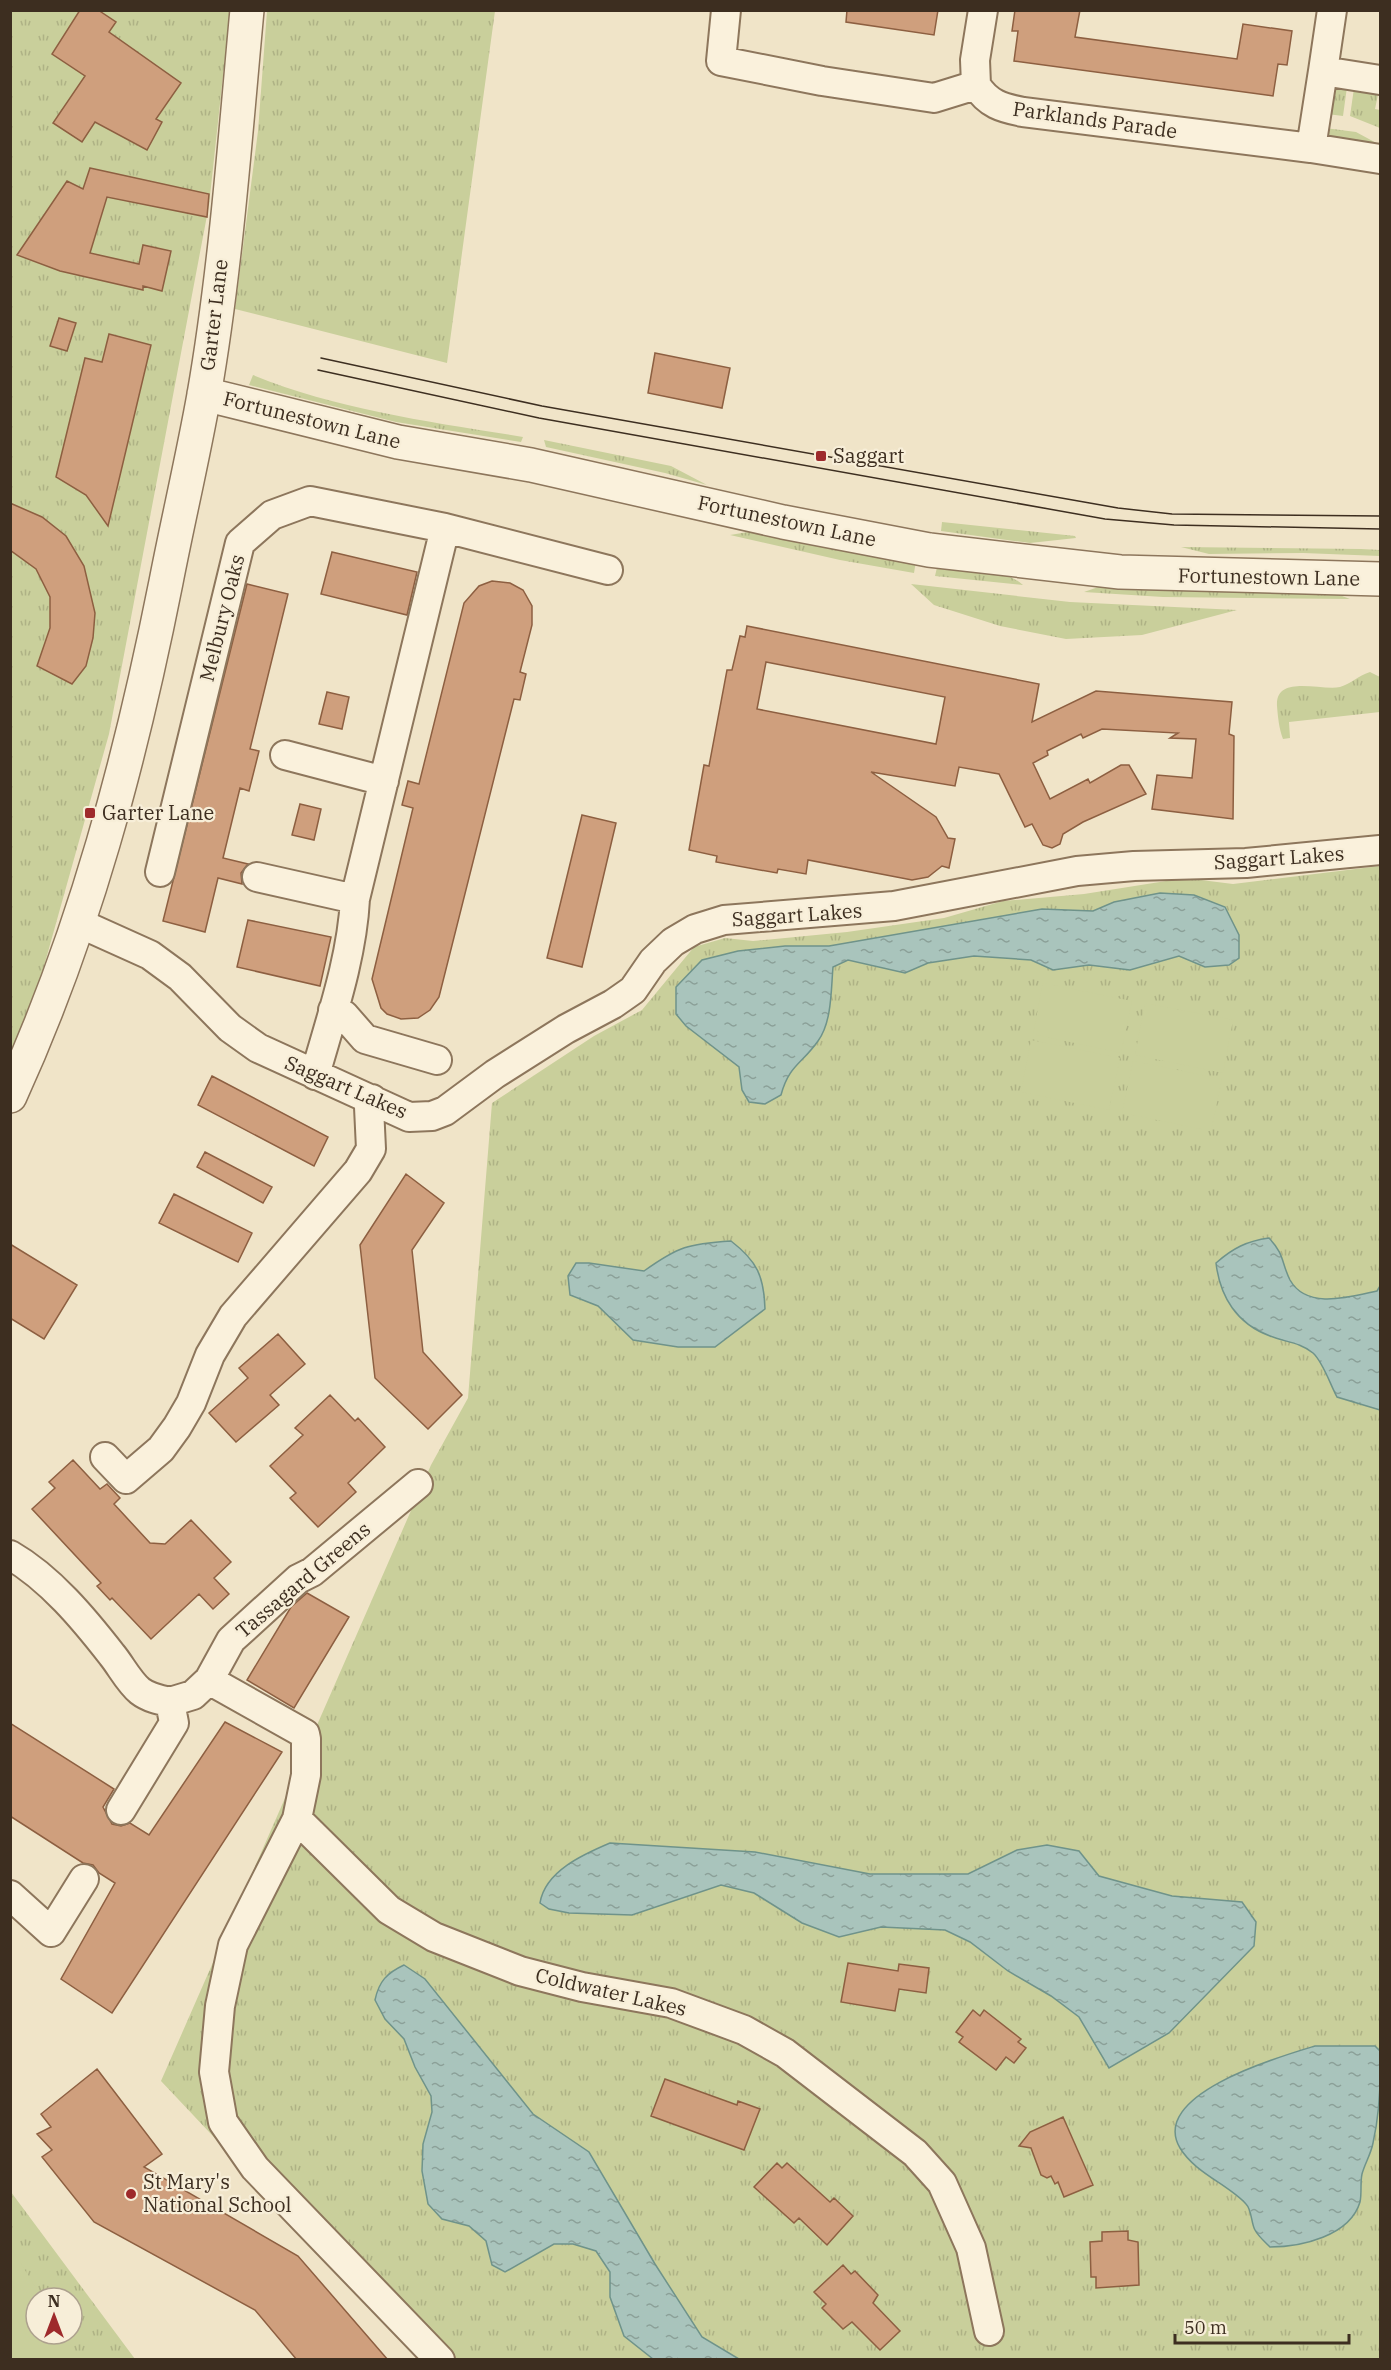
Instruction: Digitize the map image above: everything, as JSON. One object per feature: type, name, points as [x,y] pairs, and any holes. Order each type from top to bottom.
[{"type":"street","name":"Garter Lane","points":[[10,1096],[37,1036],[79,923],[117,796],[149,666],[204,394],[232,163],[247,10]]},
{"type":"street","points":[[726,10],[721,61],[822,81],[934,98],[976,85],[975,60],[983,10]]},
{"type":"street","points":[[1311,148],[1332,10]]},
{"type":"street","points":[[1323,71],[1380,80]]},
{"type":"street","name":"Parklands Parade","points":[[976,85],[985,99],[1001,108],[1380,159]]},
{"type":"street","name":"Fortunestown Lane","points":[[204,394],[398,442],[531,465],[783,522],[949,553],[1120,572],[1380,579]]},
{"type":"street","name":"Melbury Oaks","points":[[160,872],[240,543],[272,516],[310,501],[445,528],[608,570]]},
{"type":"street","points":[[315,1075],[333,1010],[354,921],[355,899],[445,528]]},
{"type":"street","points":[[285,755],[384,781]]},
{"type":"street","name":"Saggart Lakes","points":[[79,923],[150,954],[180,977],[230,1028],[258,1048],[409,1117],[432,1116],[446,1111],[566,1029],[614,1004],[633,990],[653,961],[673,942],[695,929],[724,920],[894,906],[1077,872],[1145,865],[1246,863],[1380,850]]},
{"type":"street","points":[[257,877],[355,899]]},
{"type":"street","points":[[333,1010],[344,1015],[365,1039],[437,1060]]},
{"type":"street","points":[[105,1457],[126,1479],[161,1449],[191,1403],[210,1356],[233,1316],[358,1171],[371,1149],[369,1107],[372,1099]]},
{"type":"street","name":"Tassagard Greens","points":[[170,1702],[193,1695],[209,1680],[231,1640],[297,1579],[312,1572],[418,1484]]},
{"type":"street","points":[[10,1555],[26,1564],[57,1593],[111,1652],[140,1690],[155,1699],[170,1702],[174,1724],[121,1810]]},
{"type":"street","points":[[209,1680],[305,1734],[306,1775],[297,1819],[233,1945],[220,2006],[214,2072],[223,2122],[255,2168],[315,2233],[377,2292],[440,2360]]},
{"type":"street","name":"Coldwater Lakes","points":[[297,1819],[389,1910],[434,1937],[520,1971],[582,1987],[671,2003],[744,2030],[785,2054],[915,2153],[942,2183],[971,2247],[989,2331]]},
{"type":"street","points":[[10,1895],[51,1932],[84,1879]]},
{"type":"green space","points":[[11,11],[230,11],[209,205],[109,734],[18,1059],[11,1073]]},
{"type":"green space","points":[[267,11],[495,11],[447,363],[235,309],[258,131]]},
{"type":"green space","points":[[1335,87],[1347,87],[1343,116],[1327,114],[1330,93]]},
{"type":"green space","points":[[1354,88],[1379,90],[1375,109],[1380,110],[1380,128],[1350,116]]},
{"type":"green space","points":[[1325,128],[1356,132],[1380,145],[1326,137]]},
{"type":"green space","points":[[253,375],[318,397],[386,414],[523,437],[521,442],[396,422],[249,385]]},
{"type":"green space","points":[[544,440],[671,466],[707,485],[665,473],[546,447]]},
{"type":"green space","points":[[942,522],[1075,536],[1076,538],[1030,543],[941,531]]},
{"type":"green space","points":[[754,531],[916,561],[914,573],[840,560],[730,535]]},
{"type":"green space","points":[[1181,547],[1361,549],[1380,550],[1380,556],[1303,553],[1209,554]]},
{"type":"green space","points":[[938,563],[994,571],[1015,579],[1023,585],[935,576]]},
{"type":"green space","points":[[911,584],[1070,602],[1237,610],[1142,635],[1066,639],[1000,626],[934,605]]},
{"type":"green space","points":[[1104,585],[1337,594],[1350,599],[1163,597],[1084,592]]},
{"type":"green space","points":[[1370,672],[1380,677],[1380,712],[1289,722],[1290,738],[1283,739],[1277,706],[1278,696],[1283,690],[1301,686],[1340,687]]},
{"type":"green space","points":[[1380,866],[1380,2359],[423,2359],[161,2081],[431,1465],[468,1398],[492,1103],[594,1036],[642,1010],[694,947],[725,938],[753,941],[847,932],[944,918],[1003,901],[1084,894],[1185,878],[1233,884]]},
{"type":"green space","points":[[1043,983],[1132,1001],[1121,1053],[1033,1034]]},
{"type":"green space","points":[[1145,1003],[1233,1020],[1223,1073],[1135,1055]]},
{"type":"green space","points":[[1031,1040],[1120,1058],[1109,1110],[1021,1092]]},
{"type":"green space","points":[[1133,1061],[1222,1079],[1211,1131],[1122,1113]]},
{"type":"green space","points":[[11,2192],[81,2286],[24,2286],[24,2346],[84,2346],[84,2290],[135,2359],[11,2359]]},
{"type":"green space","points":[[12,2249],[35,2286],[24,2286],[24,2346],[72,2346],[80,2359],[11,2359]]},
{"type":"water","points":[[1160,893],[1194,895],[1225,907],[1239,935],[1239,958],[1229,965],[1205,967],[1179,956],[1130,970],[1089,965],[1053,970],[1031,960],[974,956],[928,963],[905,973],[848,960],[833,967],[830,1005],[823,1033],[792,1071],[781,1095],[765,1104],[749,1102],[742,1090],[739,1067],[686,1026],[676,1014],[676,987],[702,960],[738,951],[785,946],[829,946],[1042,909],[1093,911],[1114,902]]},
{"type":"water","points":[[1269,1238],[1280,1254],[1290,1280],[1297,1289],[1307,1295],[1329,1299],[1342,1298],[1377,1291],[1380,1286],[1380,1410],[1337,1397],[1323,1367],[1313,1353],[1303,1347],[1258,1331],[1239,1317],[1232,1308],[1221,1287],[1216,1263],[1241,1246]]},
{"type":"water","points":[[731,1241],[747,1255],[761,1278],[765,1309],[715,1347],[678,1347],[633,1340],[598,1306],[570,1295],[568,1276],[576,1263],[644,1271],[666,1256],[684,1248],[704,1243]]},
{"type":"water","points":[[610,1843],[755,1852],[870,1874],[968,1874],[1017,1850],[1047,1845],[1079,1851],[1099,1876],[1172,1896],[1242,1902],[1256,1922],[1254,1946],[1169,2033],[1109,2068],[1079,2017],[1051,1996],[1008,1971],[970,1942],[945,1930],[881,1927],[839,1937],[802,1923],[754,1893],[721,1885],[632,1915],[569,1913],[549,1909],[540,1903],[543,1892],[557,1873],[578,1858]]},
{"type":"water","points":[[404,1965],[425,1979],[533,2114],[589,2152],[655,2264],[702,2337],[739,2359],[653,2359],[624,2336],[610,2297],[610,2272],[596,2251],[573,2244],[554,2244],[505,2272],[492,2265],[486,2241],[469,2226],[442,2219],[428,2204],[422,2171],[423,2144],[432,2112],[431,2096],[415,2067],[404,2039],[385,2019],[375,2000],[385,1978]]},
{"type":"water","points":[[1315,2046],[1375,2046],[1380,2051],[1377,2120],[1372,2147],[1362,2174],[1360,2202],[1355,2214],[1346,2223],[1323,2237],[1296,2245],[1270,2247],[1255,2230],[1246,2204],[1186,2157],[1180,2148],[1175,2129],[1183,2111],[1200,2095],[1223,2080],[1249,2068]]},
{"type":"building","points":[[80,10],[98,10],[116,22],[109,32],[181,83],[156,119],[162,122],[147,150],[95,122],[82,142],[53,123],[85,76],[52,54]]},
{"type":"building","points":[[847,10],[938,10],[934,35],[846,22]]},
{"type":"building","points":[[1015,10],[1080,10],[1075,37],[1237,59],[1243,24],[1292,31],[1287,65],[1278,64],[1273,96],[1014,61],[1018,31],[1012,31]]},
{"type":"building","points":[[90,168],[209,194],[207,217],[107,197],[90,253],[139,264],[143,245],[171,251],[162,291],[143,286],[143,290],[60,271],[17,255],[67,181],[83,189]]},
{"type":"building","points":[[59,318],[76,323],[67,351],[50,346]]},
{"type":"building","points":[[109,334],[151,345],[108,526],[86,495],[56,477],[85,358],[102,362]]},
{"type":"building","points":[[655,353],[730,368],[722,408],[648,393]]},
{"type":"building","points":[[10,503],[42,517],[66,536],[84,566],[95,613],[93,638],[86,666],[72,684],[37,666],[50,628],[50,597],[36,569],[10,550]]},
{"type":"building","points":[[332,552],[417,572],[407,615],[321,594]]},
{"type":"building","points":[[492,581],[510,583],[523,590],[532,606],[532,625],[520,672],[526,674],[520,700],[514,699],[439,997],[430,1010],[418,1018],[401,1019],[387,1014],[381,1008],[372,979],[413,808],[402,805],[408,781],[419,784],[464,603],[479,586]]},
{"type":"building","points":[[247,584],[288,594],[250,749],[259,751],[249,791],[240,788],[223,858],[248,864],[241,873],[242,884],[218,878],[205,932],[163,921]]},
{"type":"building","points":[[747,626],[1039,684],[1032,722],[1096,691],[1232,702],[1229,734],[1234,736],[1233,819],[1152,809],[1157,775],[1192,778],[1196,739],[1170,738],[1178,733],[1102,729],[1083,738],[1081,734],[1047,751],[1048,755],[1033,763],[1050,799],[1088,779],[1090,783],[1121,765],[1129,765],[1146,794],[1083,822],[1063,834],[1060,844],[1052,848],[1043,845],[1032,824],[1025,827],[999,774],[959,767],[955,786],[871,772],[936,817],[948,838],[955,839],[949,868],[942,866],[928,877],[912,880],[808,860],[806,874],[778,869],[777,873],[716,862],[717,856],[689,850],[704,765],[709,766],[727,670],[732,670],[740,636],[745,637]],"holes":[[[766,662],[945,697],[936,744],[757,709]]]},
{"type":"building","points":[[327,692],[349,697],[342,729],[319,724]]},
{"type":"building","points":[[300,804],[321,809],[314,840],[292,835]]},
{"type":"building","points":[[582,815],[616,823],[582,967],[547,958]]},
{"type":"building","points":[[248,920],[331,937],[320,986],[237,967]]},
{"type":"building","points":[[212,1076],[328,1137],[314,1166],[198,1105]]},
{"type":"building","points":[[205,1152],[272,1187],[263,1203],[197,1167]]},
{"type":"building","points":[[406,1174],[444,1203],[412,1250],[423,1352],[462,1395],[428,1429],[375,1378],[360,1245]]},
{"type":"building","points":[[174,1194],[252,1233],[238,1262],[159,1223]]},
{"type":"building","points":[[10,1244],[77,1285],[44,1339],[10,1318]]},
{"type":"building","points":[[278,1334],[305,1364],[270,1395],[279,1405],[236,1442],[209,1413],[248,1378],[239,1368]]},
{"type":"building","points":[[330,1395],[355,1421],[358,1418],[385,1447],[348,1483],[356,1492],[318,1527],[290,1498],[296,1493],[270,1466],[303,1435],[295,1428]]},
{"type":"building","points":[[73,1460],[100,1489],[107,1484],[120,1498],[114,1504],[150,1543],[165,1544],[191,1520],[231,1562],[214,1578],[229,1594],[213,1609],[199,1594],[151,1639],[112,1598],[110,1600],[97,1586],[101,1583],[32,1509],[55,1488],[49,1482]]},
{"type":"building","points":[[307,1593],[349,1617],[294,1708],[247,1680],[291,1607]]},
{"type":"building","points":[[225,1722],[282,1752],[112,2013],[61,1979],[115,1883],[99,1873],[93,1865],[83,1863],[10,1816],[10,1723],[114,1789],[103,1807],[112,1824],[121,1826],[130,1823],[149,1835]]},
{"type":"building","points":[[848,1963],[898,1971],[899,1964],[929,1968],[926,1993],[899,1989],[895,2011],[841,2002]]},
{"type":"building","points":[[973,2010],[980,2016],[984,2010],[1021,2039],[1018,2042],[1026,2048],[1014,2063],[1006,2057],[996,2070],[959,2042],[963,2037],[956,2032]]},
{"type":"building","name":"St Mary's National School","points":[[97,2069],[162,2154],[144,2167],[298,2256],[388,2360],[297,2360],[255,2310],[94,2222],[42,2157],[52,2150],[37,2134],[51,2127],[41,2114]]},
{"type":"building","points":[[665,2079],[737,2105],[738,2101],[760,2109],[744,2150],[651,2116]]},
{"type":"building","points":[[1063,2117],[1093,2185],[1064,2197],[1058,2182],[1055,2184],[1051,2176],[1047,2178],[1041,2175],[1031,2148],[1019,2146],[1030,2132]]},
{"type":"building","points":[[777,2163],[782,2168],[787,2163],[830,2202],[834,2198],[853,2216],[827,2245],[799,2218],[794,2223],[754,2187]]},
{"type":"building","points":[[1128,2231],[1128,2240],[1138,2242],[1139,2285],[1096,2288],[1096,2277],[1091,2277],[1090,2242],[1102,2241],[1102,2232]]},
{"type":"building","points":[[843,2265],[851,2274],[855,2271],[878,2295],[873,2303],[900,2331],[880,2350],[852,2322],[843,2329],[822,2308],[826,2304],[814,2292]]},
{"type":"tram line","points":[[321,358],[542,406],[1118,508],[1172,514],[1380,516]]},
{"type":"tram line","points":[[318,370],[539,418],[1105,519],[1174,525],[1380,529]]},
{"type":"place","name":"Saggart","points":[[821,456]]},
{"type":"place","name":"Garter Lane","points":[[90,813]]},
{"type":"place","name":"St Mary's National School","points":[[131,2194]]}]
